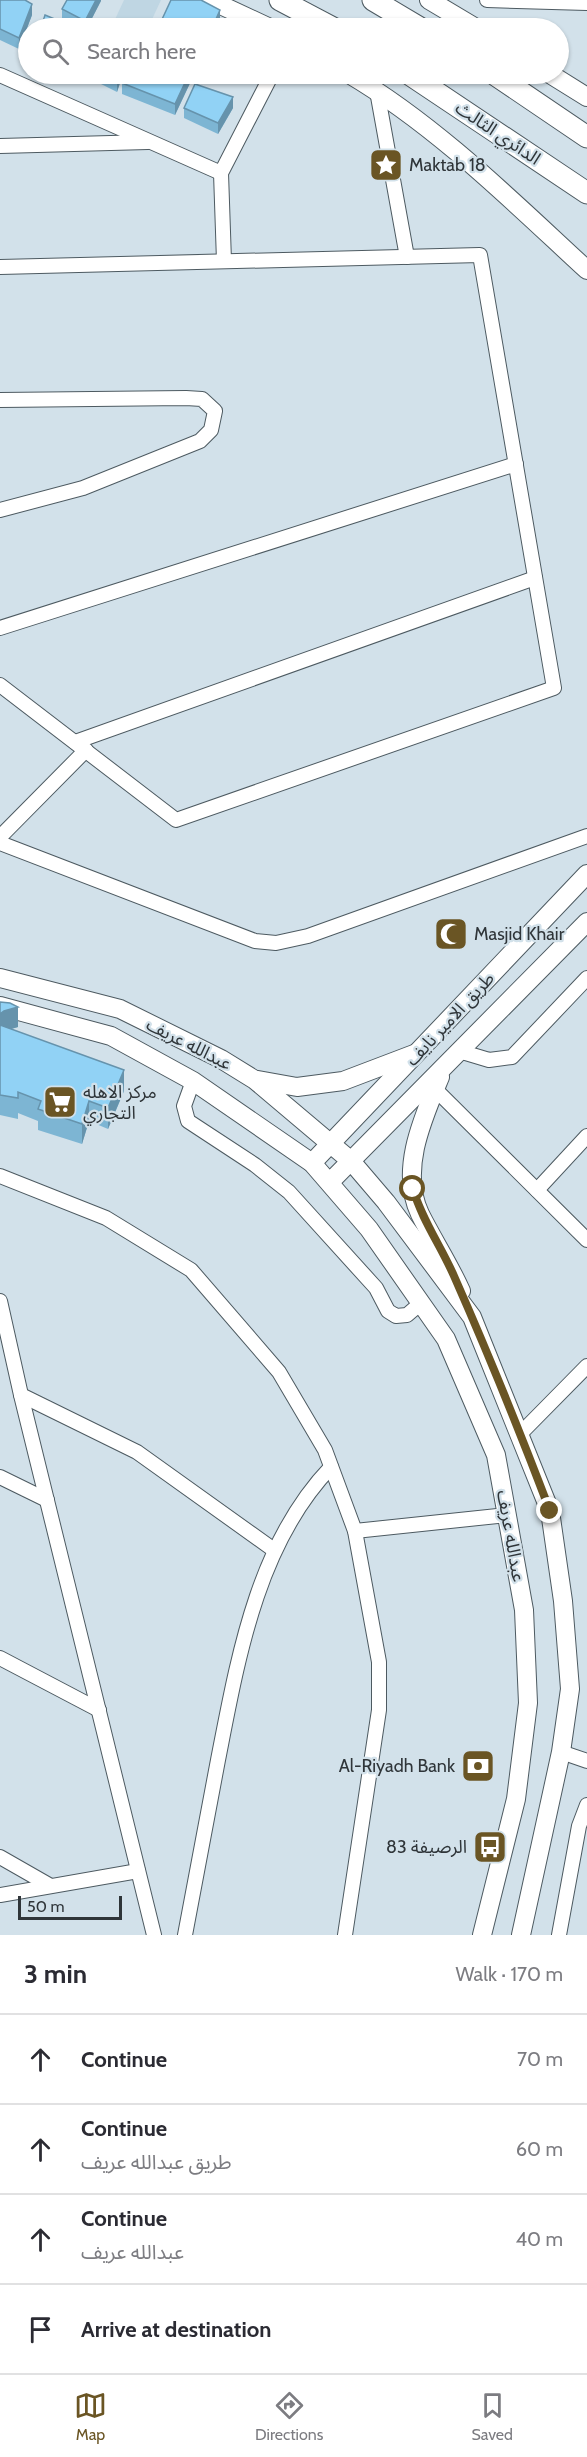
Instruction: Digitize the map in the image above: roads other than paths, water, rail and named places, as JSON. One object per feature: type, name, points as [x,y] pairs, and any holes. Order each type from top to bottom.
[{"type":"highway","points":[[280,0],[314,18]]},
{"type":"highway","points":[[373,0],[403,18]]},
{"type":"highway","name":"الدائري الثالث","points":[[424,84],[587,193]]},
{"type":"highway","points":[[509,84],[587,137]]},
{"type":"main road","points":[[210,0],[249,18]]},
{"type":"main road","points":[[429,0],[459,18]]},
{"type":"main road","points":[[365,84],[475,167],[587,270]]},
{"type":"main road","points":[[566,84],[587,97]]},
{"type":"main road","name":"طريق الامير نايف","points":[[312,1163],[587,874]]},
{"type":"main road","name":"طريق الامير نايف","points":[[330,1182],[587,922]]},
{"type":"main road","name":"عبدالله عريف","points":[[0,978],[120,1009],[221,1059],[255,1080],[351,1161],[386,1202],[472,1317],[550,1511],[563,1601],[570,1689],[561,1752],[521,1935]]},
{"type":"main road","name":"عبدالله عريف","points":[[0,1006],[111,1036],[193,1081],[312,1163],[369,1228],[446,1339],[496,1455],[524,1610],[528,1703],[516,1799],[482,1935]]},
{"type":"main road","points":[[255,1080],[297,1087],[343,1081],[421,1051]]},
{"type":"main road","points":[[444,1066],[414,1148],[413,1189],[419,1212],[447,1258],[472,1317]]},
{"type":"street","points":[[488,0],[587,3]]},
{"type":"street","points":[[0,75],[18,83]]},
{"type":"street","points":[[20,84],[222,173]]},
{"type":"street","points":[[224,261],[222,173],[267,84]]},
{"type":"street","points":[[377,91],[407,257]]},
{"type":"street","points":[[0,146],[151,142]]},
{"type":"street","points":[[0,267],[480,255],[554,688],[176,820],[0,685]]},
{"type":"street","points":[[0,400],[186,398],[202,399],[215,411],[211,430],[200,441],[83,488],[0,510]]},
{"type":"street","points":[[0,628],[516,464]]},
{"type":"street","points":[[0,837],[7,824],[80,746],[535,578]]},
{"type":"street","points":[[0,843],[255,940],[276,943],[308,936],[587,836]]},
{"type":"street","points":[[459,1051],[489,1060],[512,1057],[587,978]]},
{"type":"street","points":[[193,1081],[184,1106],[188,1121],[255,1165],[289,1192],[376,1288],[388,1311],[396,1316],[407,1315],[421,1303]]},
{"type":"street","points":[[435,1089],[587,1240]]},
{"type":"street","points":[[537,1190],[587,1136]]},
{"type":"street","points":[[0,1176],[106,1218],[191,1270],[279,1372],[325,1450],[355,1532],[379,1662],[379,1710],[345,1935]]},
{"type":"street","points":[[0,1304],[154,1935]]},
{"type":"street","points":[[520,1434],[587,1366]]},
{"type":"street","points":[[21,1395],[137,1452],[274,1550]]},
{"type":"street","points":[[185,1935],[238,1660],[274,1550],[308,1491],[331,1467]]},
{"type":"street","points":[[0,1477],[47,1500]]},
{"type":"street","points":[[355,1532],[507,1515]]},
{"type":"street","points":[[0,1658],[99,1710]]},
{"type":"street","points":[[561,1752],[587,1761]]},
{"type":"street","points":[[559,1935],[579,1826],[587,1805]]},
{"type":"street","points":[[0,1857],[49,1886]]},
{"type":"street","points":[[0,1895],[138,1871]]},
{"type":"place","name":"Maktab 18","points":[[386,165]]},
{"type":"place","name":"Masjid Khair","points":[[451,934]]},
{"type":"place","name":"مركز الاهله التجاري","points":[[60,1102]]},
{"type":"place","name":"Al-Riyadh Bank","points":[[478,1766]]},
{"type":"place","name":"الرصيفة 83","points":[[490,1847]]}]
